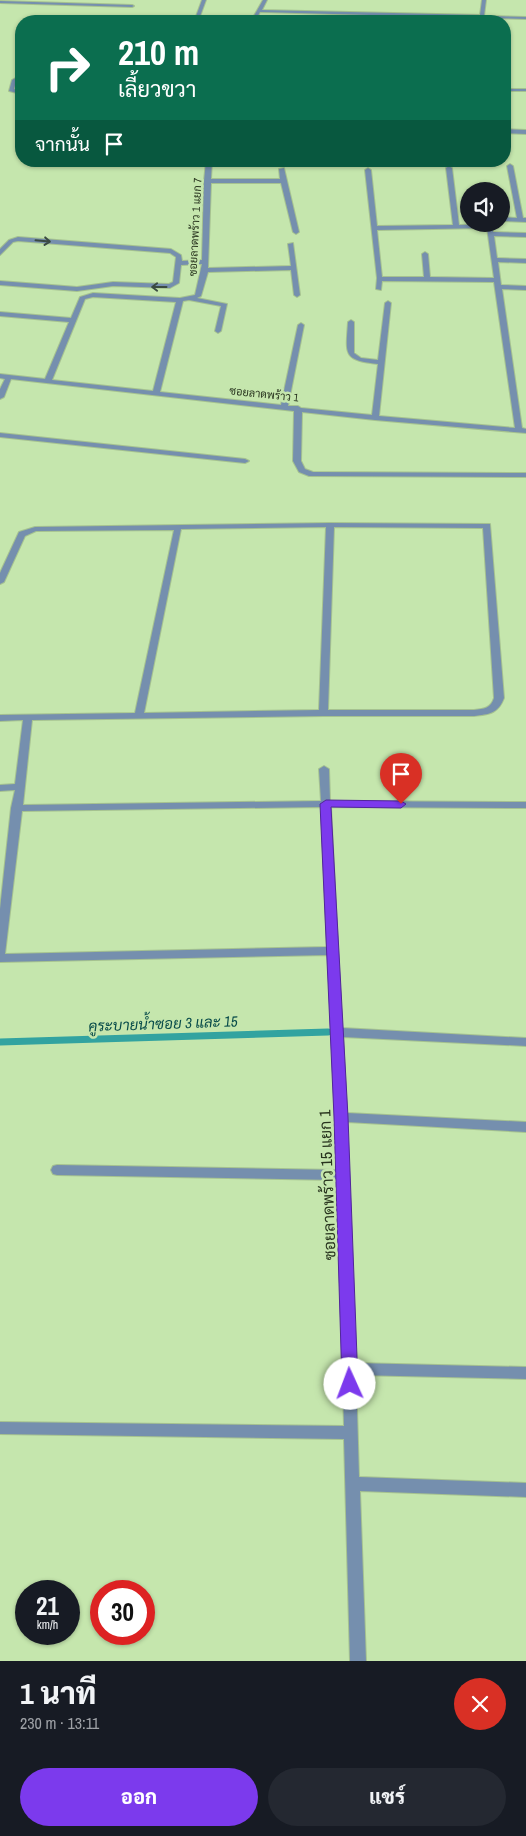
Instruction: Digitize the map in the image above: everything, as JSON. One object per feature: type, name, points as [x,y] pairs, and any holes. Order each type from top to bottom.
[{"type":"street","points":[[200,15],[204,0]]},
{"type":"street","points":[[257,15],[265,0]]},
{"type":"street","points":[[482,15],[484,0]]},
{"type":"street","points":[[0,2],[132,6]]},
{"type":"street","points":[[260,11],[415,15]]},
{"type":"street","points":[[511,18],[526,18]]},
{"type":"street","points":[[15,80],[11,90],[15,91]]},
{"type":"street","points":[[511,90],[526,90]]},
{"type":"street","points":[[511,131],[526,132]]},
{"type":"street","name":"ซอยลาดพร้าว 1 แยก 7","points":[[192,299],[201,292],[205,270],[208,167]]},
{"type":"street","points":[[510,167],[523,220],[510,219]]},
{"type":"street","points":[[449,168],[456,227]]},
{"type":"street","points":[[282,169],[283,182],[296,232]]},
{"type":"street","points":[[368,170],[379,277]]},
{"type":"street","points":[[207,181],[283,182]]},
{"type":"street","points":[[374,228],[460,227]]},
{"type":"street","points":[[510,231],[526,234]]},
{"type":"street","points":[[491,232],[522,431]]},
{"type":"street","points":[[0,253],[11,241],[26,239],[171,251],[179,256],[176,283],[170,286],[112,284],[77,289],[0,283]]},
{"type":"street","points":[[291,244],[297,295]]},
{"type":"street","points":[[425,254],[426,279]]},
{"type":"street","points":[[496,260],[526,260]]},
{"type":"street","points":[[178,263],[205,262]]},
{"type":"street","points":[[205,270],[294,268]]},
{"type":"street","points":[[379,289],[379,279],[426,279],[498,283],[526,288]]},
{"type":"street","points":[[48,381],[82,298],[88,295],[192,299],[225,306],[218,331]]},
{"type":"street","points":[[156,393],[180,300]]},
{"type":"street","points":[[376,418],[380,362],[388,303]]},
{"type":"street","points":[[0,314],[72,320]]},
{"type":"street","points":[[351,322],[350,353],[353,358],[380,362]]},
{"type":"street","points":[[284,407],[301,325]]},
{"type":"street","name":"ซอยลาดพร้าว 1","points":[[0,376],[376,418],[522,431]]},
{"type":"street","points":[[0,398],[10,378]]},
{"type":"street","points":[[298,408],[297,461],[302,470],[312,474],[526,475]]},
{"type":"street","points":[[0,435],[245,461]]},
{"type":"street","points":[[323,713],[330,525]]},
{"type":"street","points":[[0,582],[22,534],[35,528],[330,525],[487,526],[499,698],[496,706],[488,711],[474,712],[0,718]]},
{"type":"street","points":[[140,716],[178,527]]},
{"type":"street","points":[[0,953],[28,718]]},
{"type":"street","name":"ซอยลาดพร้าว 15 แยก 1","points":[[324,769],[341,1117],[358,1661]]},
{"type":"street","points":[[0,788],[19,787]]},
{"type":"street","points":[[16,808],[326,804],[526,805]]},
{"type":"street","points":[[0,958],[334,951]]},
{"type":"street","points":[[337,1032],[526,1042]]},
{"type":"street","points":[[341,1117],[526,1127]]},
{"type":"street","points":[[57,1170],[343,1175]]},
{"type":"street","points":[[349,1368],[526,1373]]},
{"type":"street","points":[[0,1428],[351,1433]]},
{"type":"street","points":[[353,1484],[526,1490]]},
{"type":"waterway","name":"คูระบายน้ำซอย 3 และ 15","points":[[0,1042],[328,1032]]},
{"type":"route","points":[[350,1384],[341,1117],[326,804],[401,804]]}]
